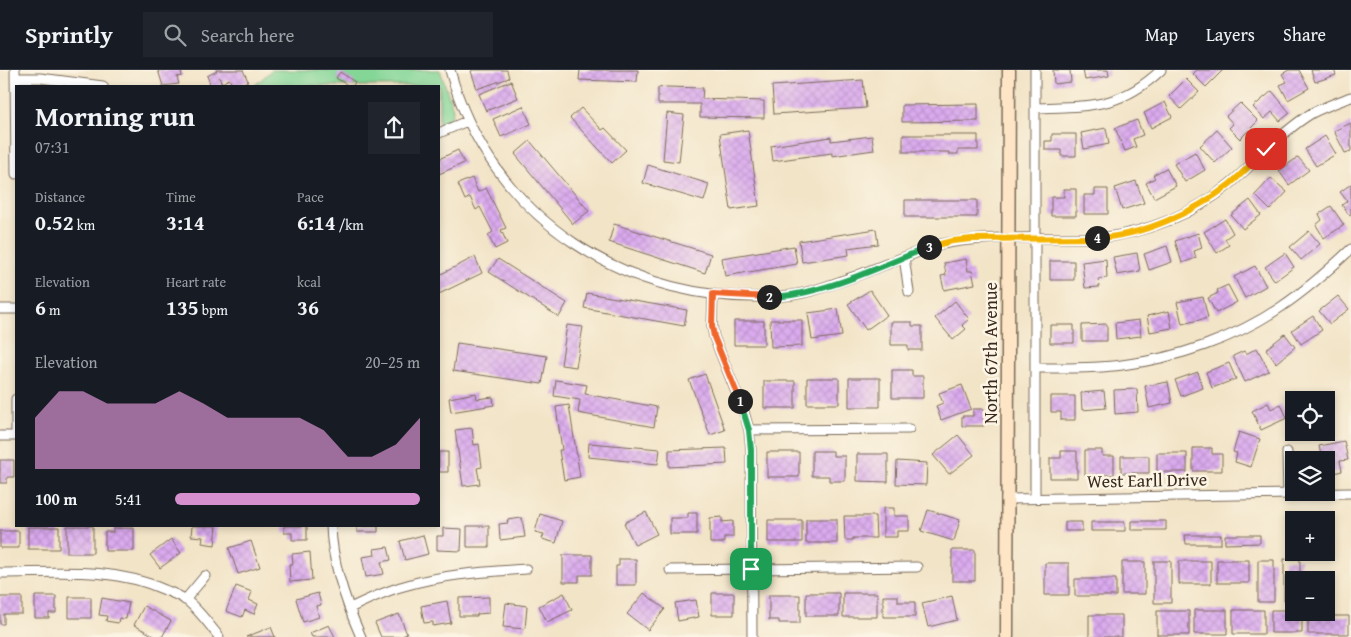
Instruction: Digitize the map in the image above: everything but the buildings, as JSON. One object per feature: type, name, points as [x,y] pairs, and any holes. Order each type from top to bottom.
[{"type":"main road","name":"North 67th Avenue","points":[[1007,637],[1009,70]]},
{"type":"street","points":[[450,70],[467,120],[483,149],[499,172],[523,200],[558,233],[574,244],[636,275],[680,289],[752,297],[784,296],[811,292],[937,244],[952,241],[1114,236],[1140,230],[1186,212],[1230,184],[1266,149],[1313,113],[1351,97]]},
{"type":"street","points":[[1035,70],[1035,498]]},
{"type":"street","points":[[1035,108],[1091,106],[1106,103],[1137,89],[1161,70]]},
{"type":"street","points":[[15,74],[95,85]]},
{"type":"street","points":[[440,133],[467,120]]},
{"type":"street","points":[[1035,368],[1088,368],[1153,360],[1222,338],[1253,324],[1280,308],[1324,274],[1351,249]]},
{"type":"street","points":[[904,257],[909,292]]},
{"type":"street","points":[[713,294],[712,326],[714,337],[738,395],[749,430],[751,450],[752,637]]},
{"type":"street","points":[[0,309],[15,309]]},
{"type":"street","points":[[749,430],[909,430]]},
{"type":"street","points":[[0,436],[15,436]]},
{"type":"street","name":"West Earll Drive","points":[[1335,493],[1351,493]]},
{"type":"street","name":"West Earll Drive","points":[[1006,499],[1285,494]]},
{"type":"street","points":[[331,527],[336,563],[361,637]]},
{"type":"street","points":[[670,570],[917,567]]},
{"type":"street","points":[[350,608],[390,590],[442,577],[526,569]]},
{"type":"street","points":[[0,574],[84,572],[128,576],[148,582],[185,600],[204,617],[219,637]]},
{"type":"street","points":[[185,600],[205,576]]},
{"type":"green space","points":[[272,70],[440,70],[453,112],[449,119],[440,124],[440,85],[255,85]]},
{"type":"route","points":[[751,569],[751,450],[749,430],[738,395],[714,337],[712,326],[713,294],[752,297],[784,296],[811,292],[937,244],[952,241],[988,238],[1099,238],[1140,230],[1186,212],[1208,199],[1230,184],[1266,149]]}]
